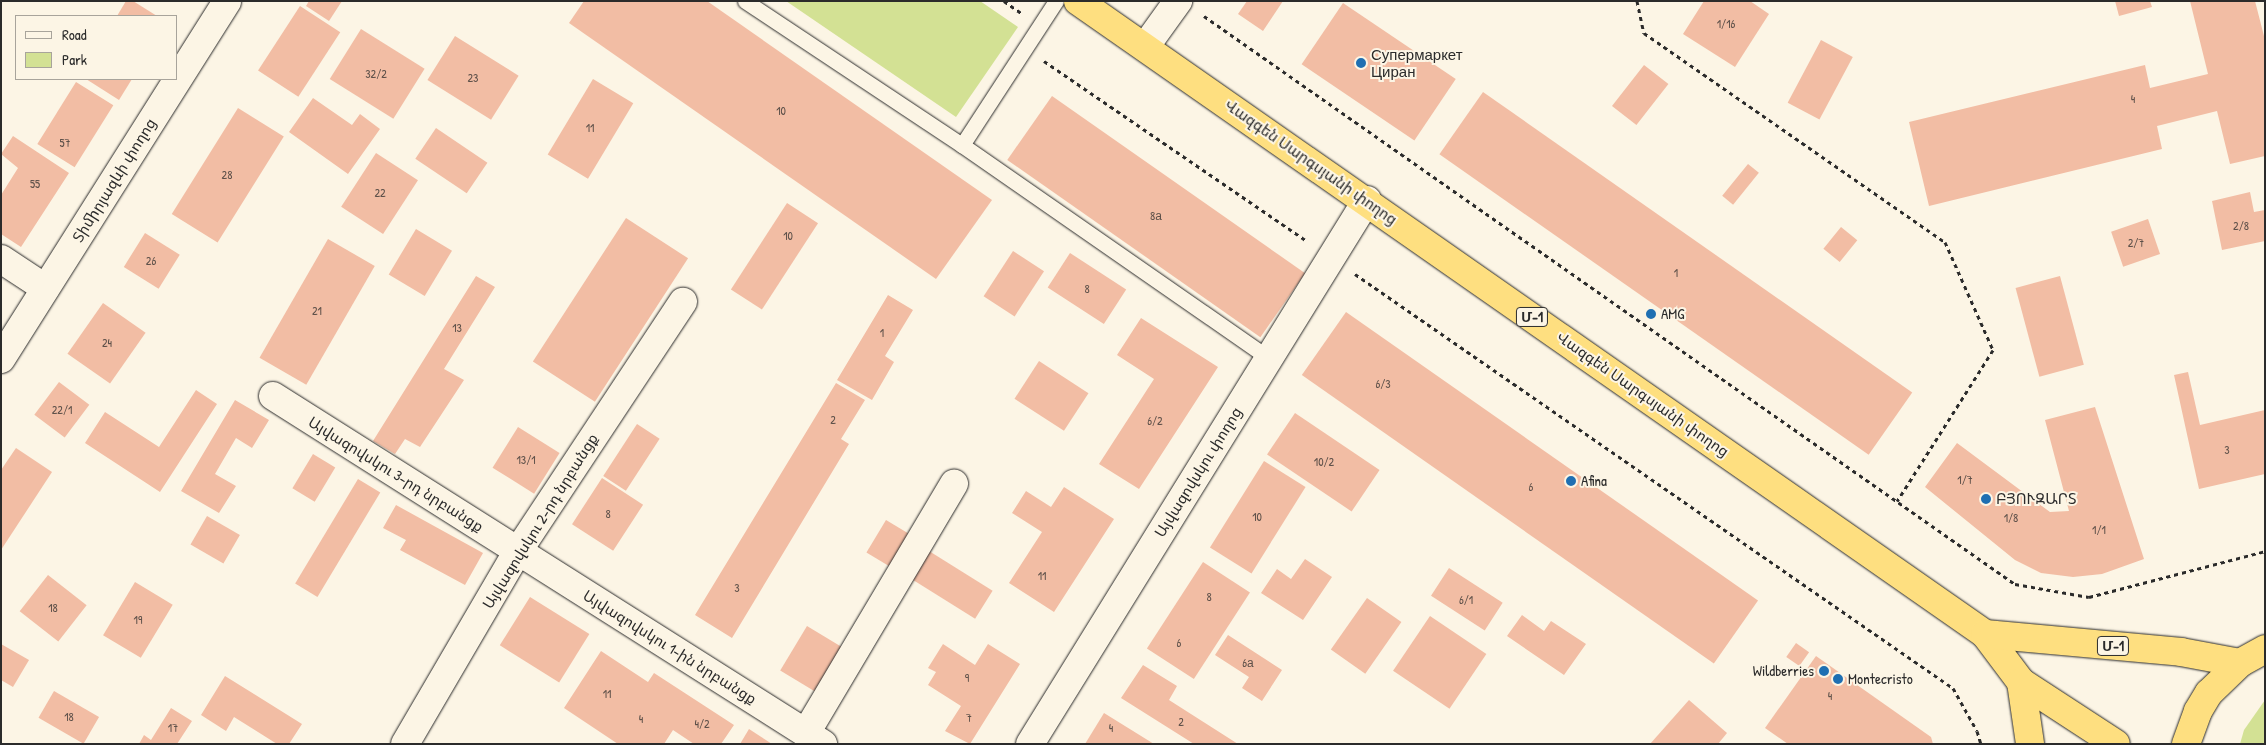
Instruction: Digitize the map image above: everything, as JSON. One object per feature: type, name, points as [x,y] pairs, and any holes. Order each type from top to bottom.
[{"type":"highway","name":"Վազգեն Սարգսյանի փողոց","points":[[1078,1],[1367,200],[1985,634],[2021,682],[2116,744]]},
{"type":"highway","name":"Վազգեն Սարգսյանի փողոց","points":[[1985,634],[2181,652],[2240,663]]},
{"type":"highway","points":[[2186,744],[2198,711],[2209,693],[2240,663],[2265,649]]},
{"type":"highway","points":[[2021,682],[2030,744]]},
{"type":"street","name":"Տիմիրյազևի փողոց","points":[[178,78],[227,1]]},
{"type":"street","points":[[1145,47],[1188,7]]},
{"type":"street","name":"Տիմիրյազևի փողոց","points":[[1,359],[177,80]]},
{"type":"street","name":"Այվազովսկու փողոց","points":[[1030,744],[1367,200]]},
{"type":"street","points":[[1,259],[45,288]]},
{"type":"street","name":"Այվազովսկու 2-րդ նրբանցք","points":[[405,744],[518,551],[683,302]]},
{"type":"street","name":"Այվազովսկու 3-րդ նրբանցք","points":[[273,396],[518,551]]},
{"type":"street","points":[[814,738],[954,484]]},
{"type":"street","name":"Այվազովսկու 1-ին նրբանցք","points":[[518,551],[814,738]]},
{"type":"lane","points":[[745,1],[962,145],[1268,358]]},
{"type":"lane","points":[[962,145],[1056,1]]},
{"type":"path","points":[[1637,1],[1644,34],[1945,242],[1993,350],[1897,502]]},
{"type":"path","points":[[1188,7],[2015,584],[2060,594],[2089,597],[2265,551]]},
{"type":"path","points":[[1025,48],[1953,688],[1977,731],[1981,744]]},
{"type":"green space","points":[[786,1],[980,1],[1018,27],[956,117]]},
{"type":"green space","points":[[2265,700],[2265,744],[2240,744],[2244,730]]},
{"type":"building","points":[[126,1],[133,1],[155,15],[118,15]]},
{"type":"building","points":[[309,1],[342,1],[329,21],[306,6]]},
{"type":"building","points":[[584,1],[707,1],[992,200],[936,279],[569,23]]},
{"type":"building","points":[[1247,1],[1283,1],[1263,31],[1238,14]]},
{"type":"building","points":[[1704,1],[1750,1],[1769,14],[1735,67],[1683,34]]},
{"type":"building","points":[[2115,1],[2150,1],[2152,7],[2119,16]]},
{"type":"building","points":[[2190,1],[2255,1],[2265,40],[2265,156],[2230,164],[2217,111],[2157,126],[2162,149],[1929,206],[1909,122],[2145,65],[2150,88],[2208,74]]},
{"type":"building","points":[[1343,3],[1456,79],[1414,140],[1302,64]]},
{"type":"building","points":[[300,6],[340,32],[298,97],[258,71]]},
{"type":"building","points":[[361,29],[425,69],[393,119],[330,79]]},
{"type":"building","points":[[455,36],[519,76],[491,120],[427,80]]},
{"type":"building","points":[[1821,40],[1853,57],[1819,120],[1788,103]]},
{"type":"building","points":[[1644,65],[1668,84],[1636,125],[1612,106]]},
{"type":"building","points":[[593,79],[633,103],[588,179],[548,154]]},
{"type":"building","points":[[88,80],[131,80],[119,100]]},
{"type":"building","points":[[76,82],[113,105],[75,167],[37,144]]},
{"type":"building","points":[[1483,92],[1912,393],[1869,455],[1439,154]]},
{"type":"building","points":[[1052,96],[1305,273],[1260,337],[1007,160]]},
{"type":"building","points":[[313,98],[352,125],[360,114],[380,129],[348,174],[289,132]]},
{"type":"building","points":[[238,108],[284,137],[218,243],[172,214]]},
{"type":"building","points":[[436,128],[487,163],[467,193],[415,159]]},
{"type":"building","points":[[13,136],[69,173],[21,247],[1,234],[1,195],[18,168],[1,154]]},
{"type":"building","points":[[376,153],[418,180],[383,234],[341,207]]},
{"type":"building","points":[[1748,164],[1759,173],[1733,205],[1722,196]]},
{"type":"building","points":[[2250,192],[2254,212],[2265,210],[2265,241],[2222,250],[2212,201]]},
{"type":"building","points":[[787,203],[818,223],[762,310],[731,289]]},
{"type":"building","points":[[626,218],[688,258],[595,402],[533,361]]},
{"type":"building","points":[[2148,219],[2160,254],[2123,267],[2111,232]]},
{"type":"building","points":[[1841,227],[1857,240],[1840,262],[1823,249]]},
{"type":"building","points":[[416,229],[452,251],[425,296],[389,274]]},
{"type":"building","points":[[145,233],[180,255],[159,289],[124,267]]},
{"type":"building","points":[[328,239],[375,266],[306,385],[260,358]]},
{"type":"building","points":[[1013,251],[1044,271],[1015,316],[984,296]]},
{"type":"building","points":[[1070,253],[1126,289],[1104,324],[1048,287]]},
{"type":"building","points":[[476,276],[495,287],[444,369],[464,380],[420,447],[405,439],[395,454],[373,441]]},
{"type":"building","points":[[2060,276],[2084,365],[2039,377],[2016,288]]},
{"type":"building","points":[[888,295],[913,310],[885,356],[894,362],[872,400],[837,380]]},
{"type":"building","points":[[103,303],[146,333],[110,384],[67,354]]},
{"type":"building","points":[[1346,312],[1758,601],[1714,664],[1302,375]]},
{"type":"building","points":[[1141,318],[1218,367],[1139,489],[1099,464],[1154,379],[1117,355]]},
{"type":"building","points":[[1039,361],[1088,393],[1064,431],[1014,399]]},
{"type":"building","points":[[2188,372],[2200,425],[2265,410],[2265,474],[2199,489],[2174,375]]},
{"type":"building","points":[[59,382],[89,405],[65,438],[34,415]]},
{"type":"building","points":[[836,383],[865,400],[841,439],[849,444],[732,638],[695,615]]},
{"type":"building","points":[[196,390],[217,404],[160,492],[85,443],[105,412],[159,447]]},
{"type":"building","points":[[235,400],[269,420],[252,448],[236,438],[215,474],[236,486],[219,513],[181,491]]},
{"type":"building","name":"ԲՅՈՒԶԱՐՏ","points":[[2095,407],[2144,559],[2102,574],[2073,577],[2041,573],[2015,560],[1925,487],[1957,443],[2050,512],[2069,511],[2045,420]]},
{"type":"building","points":[[1295,413],[1380,470],[1352,511],[1267,454]]},
{"type":"building","points":[[637,424],[660,439],[626,491],[603,476]]},
{"type":"building","points":[[518,427],[560,453],[534,494],[493,468]]},
{"type":"building","points":[[16,448],[52,472],[1,550],[1,470]]},
{"type":"building","points":[[313,454],[335,467],[315,502],[292,488]]},
{"type":"building","points":[[1264,461],[1306,487],[1252,573],[1210,548]]},
{"type":"building","points":[[602,478],[643,505],[613,551],[572,524]]},
{"type":"building","points":[[358,479],[380,492],[317,597],[295,584]]},
{"type":"building","points":[[1064,487],[1114,519],[1054,612],[1009,583],[1042,532],[1012,513],[1026,491],[1051,507]]},
{"type":"building","points":[[396,505],[483,553],[465,585],[400,550],[406,540],[383,528]]},
{"type":"building","points":[[207,516],[240,535],[223,564],[190,545]]},
{"type":"building","points":[[886,520],[914,537],[895,570],[866,553]]},
{"type":"building","points":[[929,551],[993,591],[975,619],[912,579]]},
{"type":"building","points":[[1305,559],[1332,577],[1303,620],[1261,593],[1277,569],[1291,579]]},
{"type":"building","points":[[1203,562],[1250,592],[1194,679],[1147,648]]},
{"type":"building","points":[[1449,568],[1503,603],[1485,631],[1431,596]]},
{"type":"building","points":[[48,575],[87,605],[58,641],[20,611]]},
{"type":"building","points":[[135,582],[173,605],[141,658],[103,635]]},
{"type":"building","points":[[530,597],[589,634],[559,682],[500,645]]},
{"type":"building","points":[[1367,598],[1401,622],[1365,674],[1331,650]]},
{"type":"building","points":[[1522,615],[1544,631],[1551,621],[1586,644],[1564,675],[1507,636]]},
{"type":"building","points":[[1430,616],[1486,654],[1449,709],[1393,671]]},
{"type":"building","points":[[807,626],[844,648],[817,693],[780,671]]},
{"type":"building","points":[[1228,635],[1282,670],[1262,701],[1242,688],[1249,677],[1215,655]]},
{"type":"building","points":[[1796,643],[1809,652],[1799,666],[1786,657]]},
{"type":"building","points":[[1,644],[29,660],[13,687],[1,680]]},
{"type":"building","points":[[943,644],[975,665],[988,644],[1020,664],[970,744],[945,731],[961,706],[928,685],[936,672],[928,668]]},
{"type":"building","points":[[601,651],[648,682],[654,673],[734,725],[721,744],[694,744],[673,730],[664,744],[618,744],[564,708]]},
{"type":"building","points":[[1816,656],[1931,737],[1933,744],[1788,744],[1765,728]]},
{"type":"building","points":[[1143,665],[1177,686],[1169,700],[1238,744],[1194,744],[1121,698]]},
{"type":"building","points":[[225,676],[302,724],[289,744],[277,744],[234,717],[226,731],[201,715]]},
{"type":"building","points":[[54,691],[99,717],[84,744],[38,718]]},
{"type":"building","points":[[1689,700],[1727,733],[1718,744],[1650,744]]},
{"type":"building","points":[[171,708],[192,721],[177,744],[139,744],[144,735],[151,740]]},
{"type":"building","points":[[1104,713],[1154,744],[1085,744]]},
{"type":"building","points":[[749,729],[772,744],[740,744]]},
{"type":"place","name":"Супермаркет Циран","points":[[1361,63]]},
{"type":"place","name":"AMG","points":[[1651,314]]},
{"type":"place","name":"Afina","points":[[1571,481]]},
{"type":"place","name":"ԲՅՈՒԶԱՐՏ","points":[[1986,499]]},
{"type":"place","name":"Wildberries","points":[[1824,671]]},
{"type":"place","name":"Montecristo","points":[[1838,679]]}]
